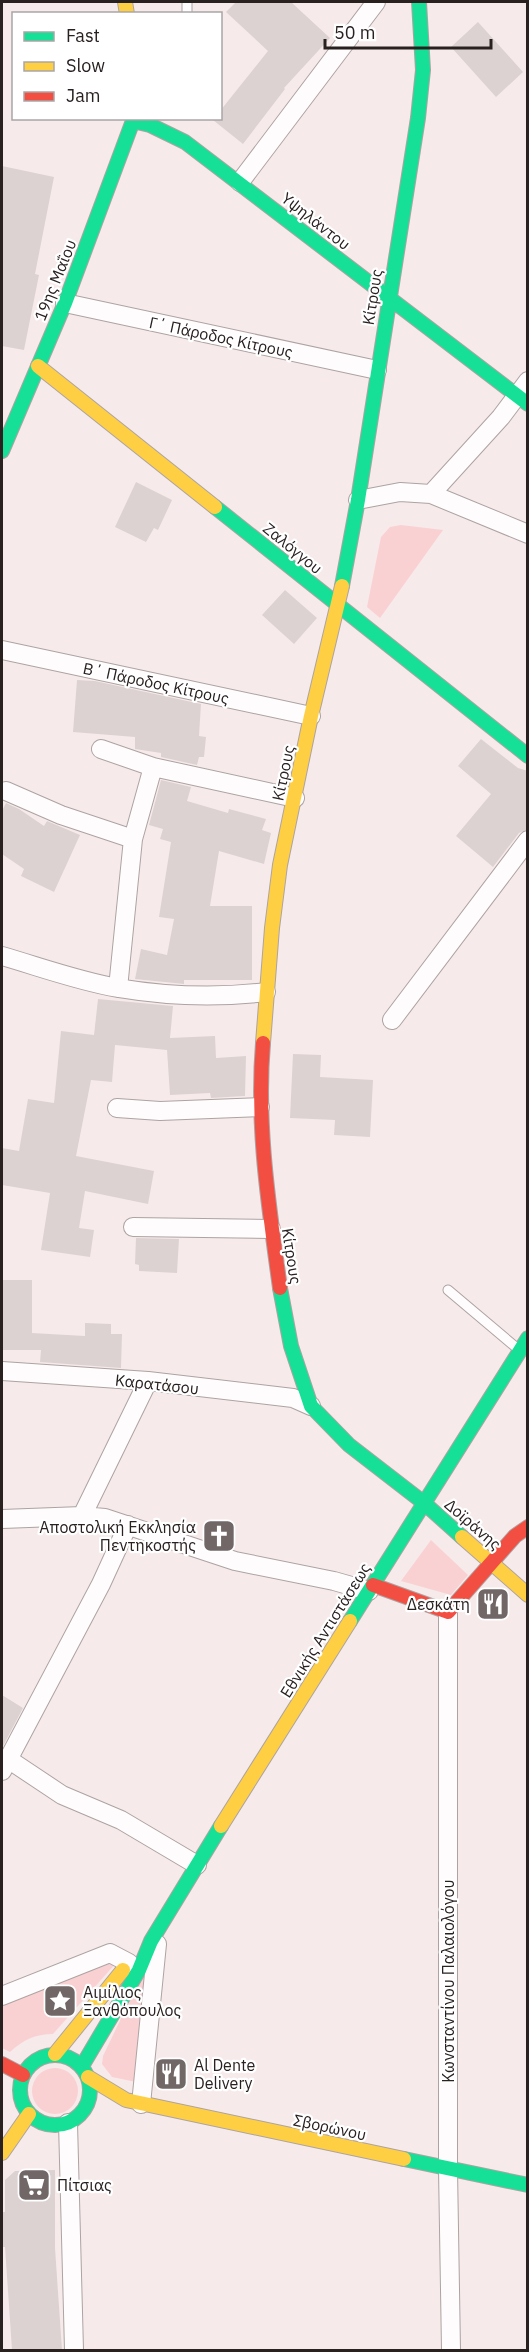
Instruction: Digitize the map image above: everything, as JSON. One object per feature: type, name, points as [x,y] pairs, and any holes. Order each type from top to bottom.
[{"type":"main road","name":"Κίτρους","points":[[419,2],[423,70],[419,108],[358,500],[346,555],[339,606],[311,716],[280,865],[266,992],[260,1107],[262,1161],[271,1229],[291,1346],[311,1406],[349,1445],[424,1503]]},
{"type":"main road","name":"19ης Μαΐου","points":[[2,451],[65,303],[134,120]]},
{"type":"main road","name":"Υψηλάντου","points":[[137,120],[170,130],[522,400]]},
{"type":"main road","name":"Ζαλόγγου","points":[[38,366],[528,756]]},
{"type":"main road","name":"Εθνικής Αντιστάσεως","points":[[155,1934],[528,1338]]},
{"type":"main road","name":"Δοϊράνης","points":[[424,1503],[528,1595]]},
{"type":"main road","points":[[371,1588],[448,1612],[515,1536],[528,1527]]},
{"type":"main road","points":[[55,2054],[155,1934]]},
{"type":"main road","points":[[84,2112],[91,2093],[85,2072],[140,1970],[155,1934]]},
{"type":"main road","points":[[55,2054],[64,2056],[108,2091],[134,2102],[105,2104],[84,2112],[68,2123],[58,2126],[47,2125],[37,2121],[29,2114],[23,2105],[20,2085],[23,2075],[36,2060],[55,2054]]},
{"type":"main road","points":[[2,2064],[23,2075]]},
{"type":"main road","name":"Σβορώνου","points":[[134,2102],[528,2185]]},
{"type":"main road","points":[[2,2153],[29,2114]]},
{"type":"street","points":[[240,182],[376,2]]},
{"type":"street","name":"Γ΄ Πάροδος Κίτρους","points":[[65,303],[377,370]]},
{"type":"street","points":[[431,494],[501,417],[522,400],[528,381]]},
{"type":"street","points":[[358,500],[400,492],[431,494],[528,534]]},
{"type":"street","name":"Β΄ Πάροδος Κίτρους","points":[[2,650],[311,716]]},
{"type":"street","points":[[101,749],[153,767],[295,798]]},
{"type":"street","points":[[118,988],[133,839],[153,767]]},
{"type":"street","points":[[6,791],[62,815],[133,839]]},
{"type":"street","points":[[392,1020],[528,840]]},
{"type":"street","points":[[2,956],[118,988],[199,996],[266,992]]},
{"type":"street","points":[[117,1108],[160,1111],[260,1107]]},
{"type":"street","points":[[133,1227],[271,1229]]},
{"type":"street","name":"Καρατάσου","points":[[2,1371],[148,1382],[293,1398],[311,1406]]},
{"type":"street","points":[[82,1516],[148,1382]]},
{"type":"street","points":[[2,1519],[82,1516],[105,1518],[235,1560],[371,1588]]},
{"type":"street","points":[[128,1526],[101,1584],[5,1765],[62,1795],[121,1820],[197,1865]]},
{"type":"street","name":"Κωνσταντίνου Παλαιολόγου","points":[[448,1612],[448,2169],[451,2350]]},
{"type":"street","points":[[134,2102],[155,1934]]},
{"type":"street","points":[[2,1995],[110,1953],[129,1963]]},
{"type":"street","points":[[68,2123],[74,2350]]},
{"type":"lane","points":[[448,1290],[520,1350]]},
{"type":"shaded area","points":[[401,525],[443,530],[380,618],[367,607],[381,537],[390,527]]},
{"type":"shaded area","points":[[431,1540],[468,1575],[451,1595],[401,1581]]},
{"type":"shaded area","points":[[107,1958],[116,1963],[53,2034],[30,2038],[10,2052],[2,2048],[2,2001]]},
{"type":"shaded area","points":[[150,1958],[136,2082],[112,2077],[102,2064],[103,2056]]},
{"type":"shaded area","points":[[55,2068],[71,2075],[78,2091],[71,2107],[55,2114],[39,2107],[32,2091],[39,2075]]},
{"type":"building","points":[[236,2],[291,2],[330,38],[284,88],[243,144],[213,120],[222,120],[222,108],[268,51],[226,12]]},
{"type":"building","points":[[478,22],[523,72],[496,97],[451,47]]},
{"type":"building","points":[[2,166],[54,177],[35,274],[39,275],[24,350],[2,346]]},
{"type":"building","points":[[136,482],[172,500],[158,530],[154,528],[146,542],[115,527]]},
{"type":"building","points":[[285,590],[317,618],[294,644],[262,615]]},
{"type":"building","points":[[77,680],[95,681],[201,704],[199,736],[206,737],[204,757],[199,757],[197,765],[161,757],[161,753],[135,749],[135,737],[73,732]]},
{"type":"building","points":[[481,739],[518,768],[528,771],[528,829],[519,833],[493,867],[456,836],[491,794],[458,766]]},
{"type":"building","points":[[161,780],[191,787],[187,801],[228,813],[229,809],[266,819],[262,830],[271,833],[264,864],[219,851],[210,906],[252,906],[252,980],[184,980],[184,984],[135,979],[141,949],[167,955],[174,919],[159,917],[171,842],[160,839],[163,829],[149,825]]},
{"type":"building","points":[[6,803],[44,826],[47,821],[80,835],[54,892],[21,876],[24,869],[2,854],[2,811]]},
{"type":"building","points":[[98,999],[173,1006],[170,1038],[215,1036],[216,1058],[246,1056],[245,1096],[211,1098],[210,1093],[170,1095],[167,1050],[115,1045],[112,1082],[91,1080],[76,1156],[154,1171],[148,1204],[85,1191],[79,1228],[94,1230],[90,1257],[41,1250],[50,1193],[2,1185],[2,1148],[19,1151],[28,1099],[54,1103],[61,1031],[94,1035]]},
{"type":"building","points":[[293,1054],[321,1055],[320,1077],[373,1080],[370,1137],[334,1135],[335,1120],[290,1118]]},
{"type":"building","points":[[136,1238],[179,1239],[177,1273],[139,1271],[139,1265],[135,1264]]},
{"type":"building","points":[[2,1280],[32,1280],[32,1333],[85,1336],[85,1323],[111,1324],[111,1334],[122,1334],[121,1368],[40,1362],[41,1350],[2,1350]]},
{"type":"building","points":[[2,1695],[23,1708],[2,1748]]},
{"type":"building","points":[[55,2170],[55,2248],[62,2350],[12,2350],[5,2247],[2,2247],[5,2180],[15,2171]]},
{"type":"traffic: fast","points":[[342,586],[358,500],[418,118],[423,70],[419,2]]},
{"type":"traffic: fast","points":[[2,451],[65,303],[133,120]]},
{"type":"traffic: fast","points":[[133,121],[150,125],[185,142],[528,404]]},
{"type":"traffic: fast","points":[[215,507],[528,756]]},
{"type":"traffic: fast","points":[[280,1288],[291,1346],[311,1406],[349,1445],[424,1503],[462,1537]]},
{"type":"traffic: fast","points":[[350,1621],[528,1338]]},
{"type":"traffic: fast","points":[[82,2066],[139,1970],[151,1941],[221,1826]]},
{"type":"traffic: fast","points":[[62,2055],[75,2061],[84,2070],[88,2076],[90,2090],[88,2104],[80,2115],[69,2123],[48,2125],[30,2115],[22,2104],[20,2083],[30,2065],[41,2057],[62,2055]]},
{"type":"traffic: fast","points":[[404,2159],[528,2185]]},
{"type":"traffic: slow","points":[[125,2],[127,12]]},
{"type":"traffic: slow","points":[[38,366],[215,507]]},
{"type":"traffic: slow","points":[[263,1043],[272,928],[280,865],[311,716],[342,586]]},
{"type":"traffic: slow","points":[[462,1537],[528,1595]]},
{"type":"traffic: slow","points":[[221,1826],[350,1621]]},
{"type":"traffic: slow","points":[[55,2054],[123,1970]]},
{"type":"traffic: slow","points":[[88,2077],[126,2100],[404,2159]]},
{"type":"traffic: slow","points":[[2,2153],[29,2114]]},
{"type":"traffic: jam","points":[[263,1043],[262,1136],[280,1288]]},
{"type":"traffic: jam","points":[[373,1585],[448,1612],[515,1536],[528,1527]]},
{"type":"traffic: jam","points":[[2,2064],[23,2075]]},
{"type":"place","name":"Αποστολική Εκκλησία Πεντηκοστής","points":[[219,1536]]},
{"type":"place","name":"Δεσκάτη","points":[[493,1604]]},
{"type":"place","name":"Αιμίλιος Ξανθόπουλος","points":[[60,2001]]},
{"type":"place","name":"Al Dente Delivery","points":[[171,2074]]},
{"type":"place","name":"Πίτσιας","points":[[34,2185]]}]
